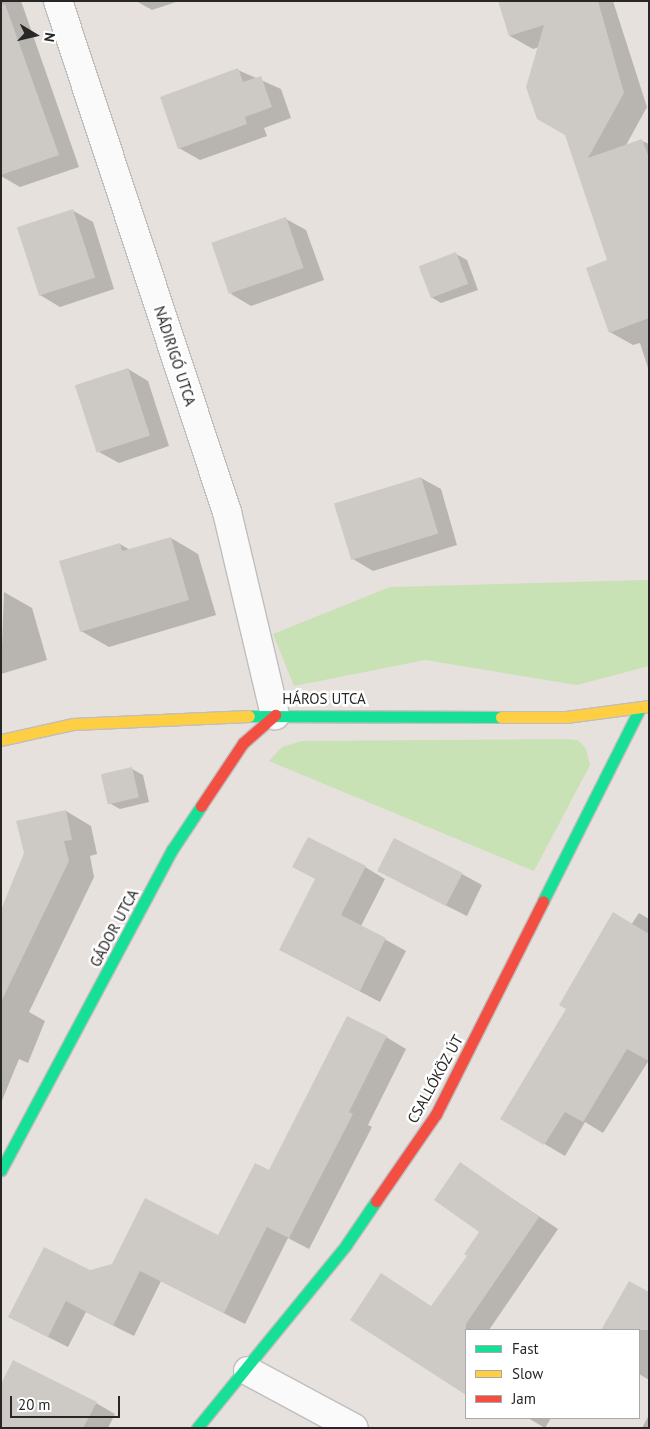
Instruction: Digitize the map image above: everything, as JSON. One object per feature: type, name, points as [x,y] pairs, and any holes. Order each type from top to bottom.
[{"type":"street","name":"NÁDIRIGÓ UTCA","points":[[58,1],[227,512],[275,715]]},
{"type":"street","name":"HÁROS UTCA","points":[[1,740],[72,724],[275,715],[566,717],[644,707]]},
{"type":"street","name":"CSALLÓKÖZ ÚT","points":[[197,1428],[248,1371],[346,1245],[436,1114],[644,707]]},
{"type":"street","name":"GÁDOR UTCA","points":[[1,1170],[172,850],[243,742],[275,715]]},
{"type":"street","points":[[248,1371],[354,1428]]},
{"type":"green space","points":[[649,580],[649,666],[577,685],[425,660],[294,686],[273,634],[390,587]]},
{"type":"green space","points":[[578,740],[586,749],[590,765],[534,871],[269,761],[282,747],[302,741]]},
{"type":"building","points":[[498,1],[598,1],[624,93],[588,158],[642,139],[649,158],[649,318],[609,333],[586,268],[607,260],[565,135],[537,119],[526,87],[544,25],[509,36]]},
{"type":"building","points":[[5,4],[59,155],[1,175],[1,5]]},
{"type":"building","points":[[238,68],[243,82],[261,76],[272,107],[245,117],[247,124],[178,149],[160,97]]},
{"type":"building","points":[[73,209],[95,277],[39,296],[17,227]]},
{"type":"building","points":[[286,217],[304,268],[229,294],[211,243]]},
{"type":"building","points":[[456,252],[468,284],[431,298],[419,266]]},
{"type":"building","points":[[128,368],[150,436],[97,453],[75,385]]},
{"type":"building","points":[[421,477],[438,533],[351,560],[334,504]]},
{"type":"building","points":[[171,537],[189,600],[80,632],[59,561],[120,543],[122,551]]},
{"type":"building","points":[[132,767],[139,797],[108,804],[101,774]]},
{"type":"building","points":[[66,810],[72,840],[64,841],[69,861],[1,1002],[1,910],[24,853],[16,821]]},
{"type":"building","points":[[308,837],[366,866],[341,915],[386,938],[360,991],[279,950],[315,879],[292,867]]},
{"type":"building","points":[[394,838],[463,873],[446,906],[377,871]]},
{"type":"building","points":[[613,912],[649,934],[649,1061],[627,1049],[583,1122],[565,1112],[544,1145],[500,1119],[566,1009],[559,1005]]},
{"type":"building","points":[[347,1016],[387,1036],[349,1112],[353,1114],[289,1238],[267,1227],[224,1313],[140,1271],[113,1326],[66,1301],[48,1337],[8,1317],[44,1247],[90,1270],[112,1264],[145,1198],[218,1235],[255,1163],[269,1170]]},
{"type":"building","points":[[460,1162],[539,1217],[466,1324],[465,1394],[350,1320],[381,1273],[431,1306],[467,1256],[464,1254],[479,1232],[434,1200]]},
{"type":"building","points":[[629,1281],[649,1292],[649,1330],[602,1329]]},
{"type":"building","points":[[13,1360],[97,1402],[83,1428],[1,1428],[1,1384]]},
{"type":"traffic: fast","points":[[543,901],[640,708]]},
{"type":"traffic: fast","points":[[249,716],[501,717]]},
{"type":"traffic: fast","points":[[1,1170],[172,850],[201,806]]},
{"type":"traffic: fast","points":[[197,1428],[346,1245],[376,1201]]},
{"type":"traffic: slow","points":[[501,717],[566,717],[649,706]]},
{"type":"traffic: slow","points":[[1,740],[73,724],[249,716]]},
{"type":"traffic: jam","points":[[201,806],[243,743],[275,715]]},
{"type":"traffic: jam","points":[[376,1201],[436,1114],[543,901]]}]
